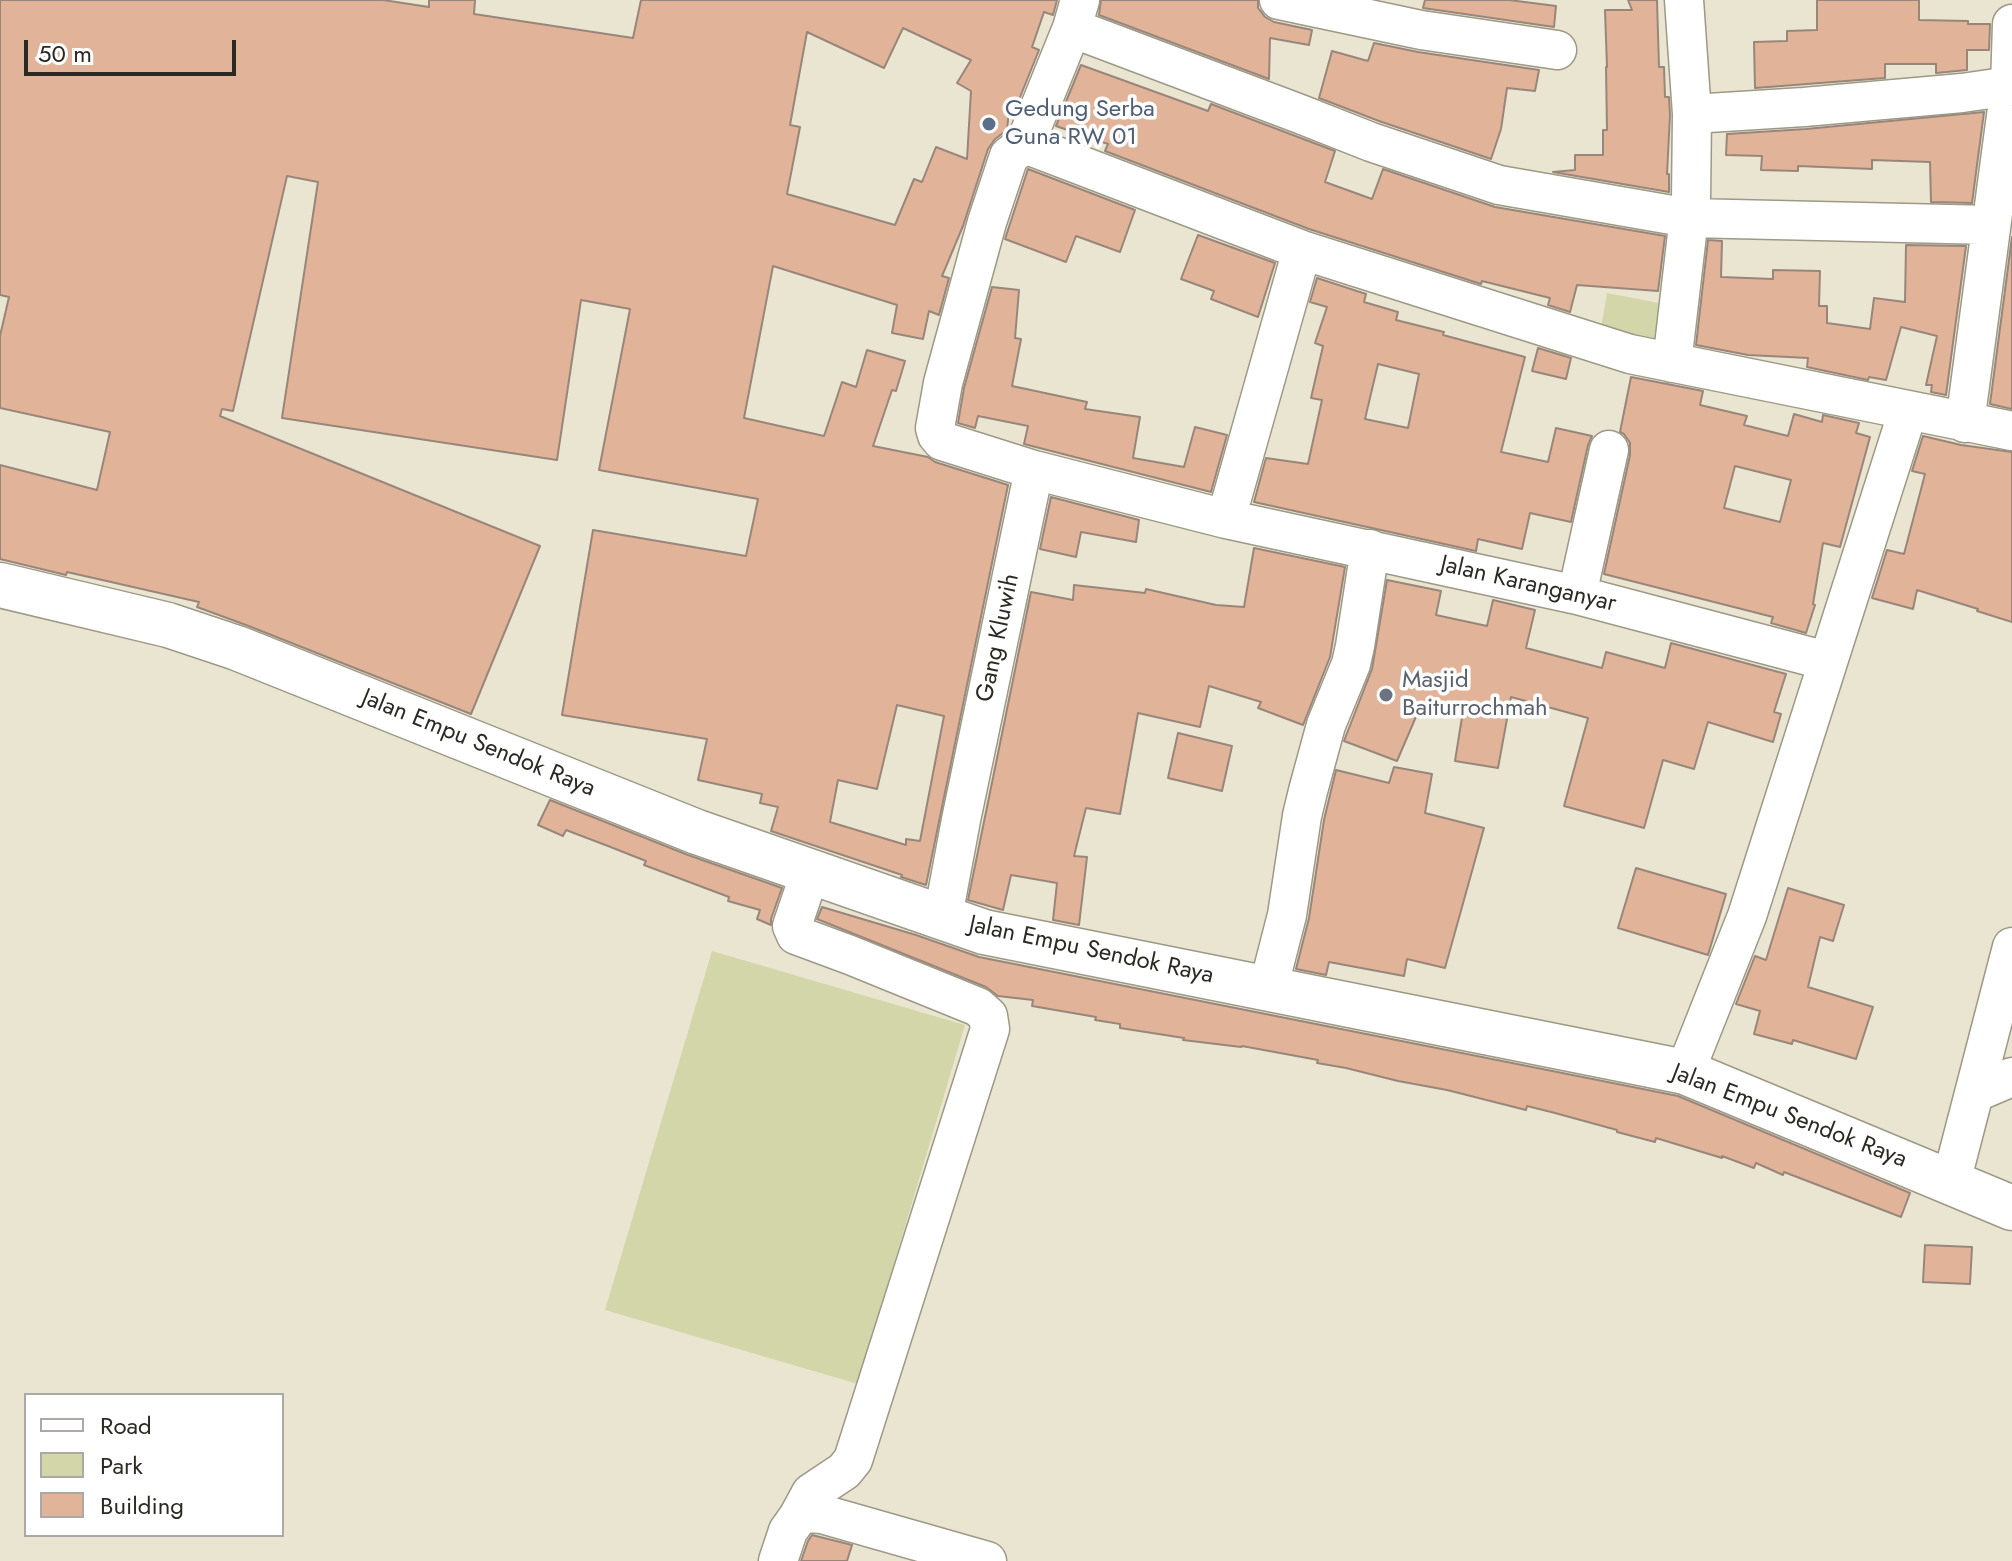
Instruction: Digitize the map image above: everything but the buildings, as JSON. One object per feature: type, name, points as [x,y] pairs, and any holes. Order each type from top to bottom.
[{"type":"main road","name":"Jalan Empu Sendok Raya","points":[[0,585],[168,625],[237,648],[697,832],[984,932],[1685,1072],[2012,1208]]},
{"type":"street","points":[[1279,0],[1421,30],[1557,50]]},
{"type":"street","points":[[1672,363],[1691,200],[1692,114],[1684,0]]},
{"type":"street","points":[[1034,470],[942,441],[935,428],[943,383],[987,222],[1009,156],[1025,144],[1076,14],[1300,114],[1371,142],[1499,185],[1689,218],[1991,225]]},
{"type":"street","points":[[1965,423],[2010,86],[2012,24]]},
{"type":"street","points":[[1692,114],[1817,106],[2010,86]]},
{"type":"street","points":[[1025,144],[1302,250],[1630,354],[2012,431]]},
{"type":"street","points":[[1226,519],[1302,250]]},
{"type":"street","points":[[1685,1072],[1747,916],[1908,411]]},
{"type":"street","points":[[1577,595],[1609,450]]},
{"type":"street","name":"Jalan Karanganyar","points":[[1034,470],[1226,519],[1577,595],[1827,661]]},
{"type":"street","name":"Gang Kluwih","points":[[943,916],[1034,470]]},
{"type":"street","points":[[1268,989],[1287,915],[1305,803],[1326,725],[1351,664],[1370,549]]},
{"type":"street","points":[[778,1561],[788,1531],[811,1493],[844,1471],[853,1460],[990,1029],[988,1016],[978,1007],[796,935],[792,926],[811,870]]},
{"type":"street","points":[[1951,1182],[1974,1093],[2007,989],[2012,947]]},
{"type":"street","points":[[1974,1093],[2012,1077]]},
{"type":"street","points":[[798,1517],[807,1513],[822,1514],[975,1559]]},
{"type":"green space","points":[[1607,293],[1669,305],[1663,340],[1601,328]]},
{"type":"green space","points":[[712,951],[965,1025],[858,1384],[605,1310]]},
{"type":"place","name":"Gedung Serba Guna RW 01","points":[[989,124]]},
{"type":"place","name":"Masjid Baiturrochmah","points":[[1386,695]]}]
